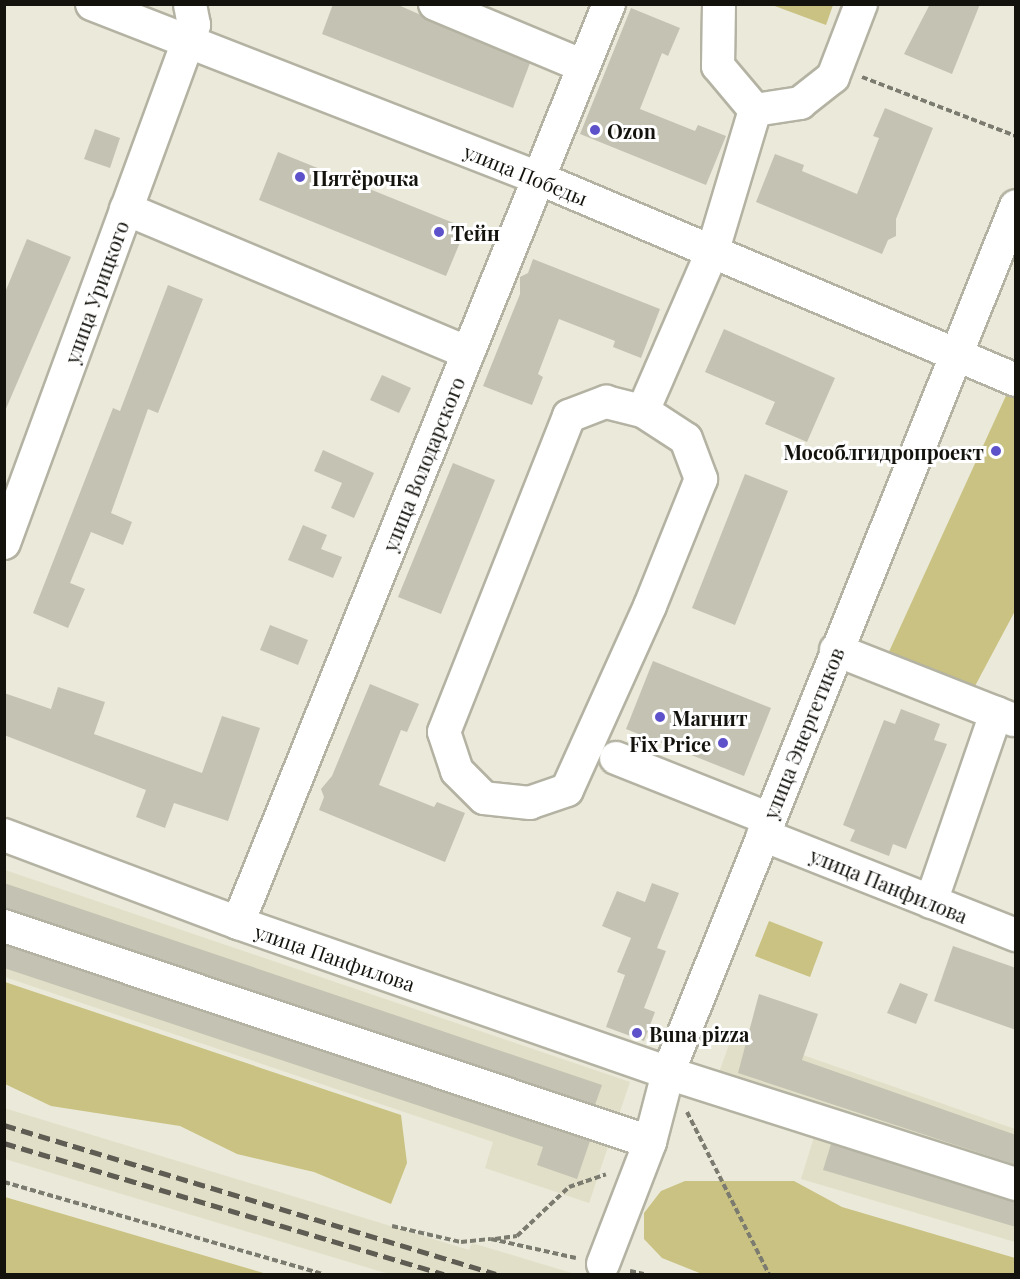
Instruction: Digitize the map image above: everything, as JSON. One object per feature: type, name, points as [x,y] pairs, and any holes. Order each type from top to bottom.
[{"type":"street","name":"улица Победы","points":[[92,4],[196,19],[538,178],[713,249],[1016,380]]},
{"type":"street","points":[[435,4],[584,66]]},
{"type":"street","name":"улица Володарского","points":[[238,923],[609,4]]},
{"type":"street","points":[[719,4],[718,66],[755,110]]},
{"type":"street","points":[[755,110],[800,103],[832,77],[861,4]]},
{"type":"street","name":"улица Урицкого","points":[[4,543],[196,19]]},
{"type":"street","points":[[643,411],[713,249],[755,110]]},
{"type":"street","name":"улица Энергетиков","points":[[603,1264],[645,1155],[668,1073],[1016,206]]},
{"type":"street","points":[[126,209],[468,353]]},
{"type":"street","points":[[606,402],[643,411],[686,439],[701,479],[650,606],[567,790],[530,803],[484,798],[457,771],[444,732],[569,416],[606,402]]},
{"type":"street","points":[[836,650],[1006,717],[931,902]]},
{"type":"street","name":"улица Панфилова","points":[[616,758],[931,902],[1016,935]]},
{"type":"street","name":"улица Панфилова","points":[[4,835],[238,923],[668,1073],[1016,1184]]},
{"type":"street","points":[[4,926],[645,1155]]},
{"type":"path","points":[[836,67],[1016,136]]},
{"type":"path","points":[[668,1073],[769,1275]]},
{"type":"path","points":[[392,1226],[461,1242],[517,1236],[569,1187],[645,1155]]},
{"type":"path","points":[[4,1182],[323,1275]]},
{"type":"path","points":[[491,1239],[603,1264]]},
{"type":"shaded area","points":[[772,5],[833,5],[826,25]]},
{"type":"shaded area","points":[[1015,376],[1015,611],[967,701],[882,667]]},
{"type":"shaded area","points":[[5,870],[630,1082],[589,1203],[485,1168],[493,1142],[5,977]]},
{"type":"shaded area","points":[[769,921],[823,942],[810,977],[755,956]]},
{"type":"shaded area","points":[[5,982],[401,1115],[407,1163],[391,1204],[314,1172],[237,1154],[180,1126],[51,1106],[5,1084]]},
{"type":"shaded area","points":[[734,1031],[1015,1129],[1015,1242],[801,1179],[822,1111],[717,1078]]},
{"type":"shaded area","points":[[4,1108],[469,1250],[472,1243],[575,1274],[389,1274],[5,1159]]},
{"type":"shaded area","points":[[685,1181],[794,1181],[842,1207],[1015,1258],[1015,1274],[702,1274],[662,1258],[644,1239],[644,1213],[661,1191]]},
{"type":"shaded area","points":[[5,1197],[267,1274],[5,1274]]},
{"type":"building","points":[[333,4],[396,4],[530,63],[513,108],[322,34]]},
{"type":"building","points":[[930,4],[980,4],[952,74],[904,54]]},
{"type":"building","points":[[631,8],[680,28],[668,56],[662,53],[640,109],[695,131],[698,125],[726,136],[706,185],[580,134]]},
{"type":"building","points":[[885,108],[933,128],[896,219],[896,236],[888,240],[882,254],[756,202],[775,154],[804,165],[802,171],[857,194],[879,138],[873,136]]},
{"type":"building","points":[[95,129],[120,138],[110,168],[84,159]]},
{"type":"building","points":[[278,152],[466,228],[446,276],[259,200]]},
{"type":"building","points":[[27,239],[71,257],[5,411],[4,295]]},
{"type":"building","points":[[533,259],[660,309],[641,358],[613,347],[615,341],[559,319],[538,374],[543,377],[532,405],[483,386],[520,294],[520,277],[528,273]]},
{"type":"building","points":[[168,285],[203,299],[158,413],[148,409],[111,513],[132,522],[123,545],[91,532],[70,583],[85,589],[68,628],[33,613],[113,408],[120,411]]},
{"type":"building","points":[[724,329],[835,378],[807,442],[765,424],[775,402],[705,372]]},
{"type":"building","points":[[382,375],[411,388],[399,413],[370,400]]},
{"type":"building","points":[[323,450],[374,473],[354,518],[331,508],[342,483],[314,471]]},
{"type":"building","points":[[453,463],[495,480],[441,614],[398,597]]},
{"type":"building","points":[[745,474],[788,491],[735,625],[692,608]]},
{"type":"building","points":[[303,525],[327,535],[321,549],[342,557],[333,578],[288,560]]},
{"type":"building","points":[[270,625],[308,640],[298,665],[260,650]]},
{"type":"building","points":[[653,661],[771,708],[744,776],[626,729]]},
{"type":"building","points":[[370,684],[419,704],[407,732],[401,730],[379,785],[434,807],[437,802],[465,813],[445,862],[319,810],[324,797],[321,789],[332,776]]},
{"type":"building","points":[[58,687],[105,702],[94,734],[202,773],[222,716],[260,728],[228,821],[174,803],[165,828],[136,817],[146,790],[4,735],[4,693],[51,709]]},
{"type":"building","points":[[901,709],[940,724],[934,740],[947,744],[906,849],[893,844],[889,856],[850,841],[855,830],[843,825],[884,720],[895,724]]},
{"type":"building","points":[[4,883],[602,1085],[595,1105],[4,909]]},
{"type":"building","points":[[652,883],[679,893],[657,948],[666,951],[644,1008],[655,1012],[644,1041],[606,1027],[625,975],[617,972],[631,938],[602,926],[617,891],[645,902]]},
{"type":"building","points":[[4,945],[590,1141],[577,1179],[537,1165],[543,1147],[4,968]]},
{"type":"building","points":[[953,946],[1016,968],[1016,1030],[934,1001]]},
{"type":"building","points":[[900,983],[928,994],[916,1024],[887,1013]]},
{"type":"building","points":[[759,994],[818,1014],[802,1060],[1016,1135],[1016,1165],[738,1073]]},
{"type":"building","points":[[831,1144],[1016,1201],[1016,1227],[823,1170]]},
{"type":"railway","points":[[4,1125],[496,1274]]},
{"type":"railway","points":[[4,1143],[444,1274]]},
{"type":"place","name":"Ozon","points":[[595,130]]},
{"type":"place","name":"Пятёрочка","points":[[300,177]]},
{"type":"place","name":"Тейн","points":[[439,232]]},
{"type":"place","name":"Мособлгидропроект","points":[[996,451]]},
{"type":"place","name":"Магнит","points":[[660,717]]},
{"type":"place","name":"Fix Price","points":[[723,743]]},
{"type":"place","name":"Buna pizza","points":[[637,1033]]}]
